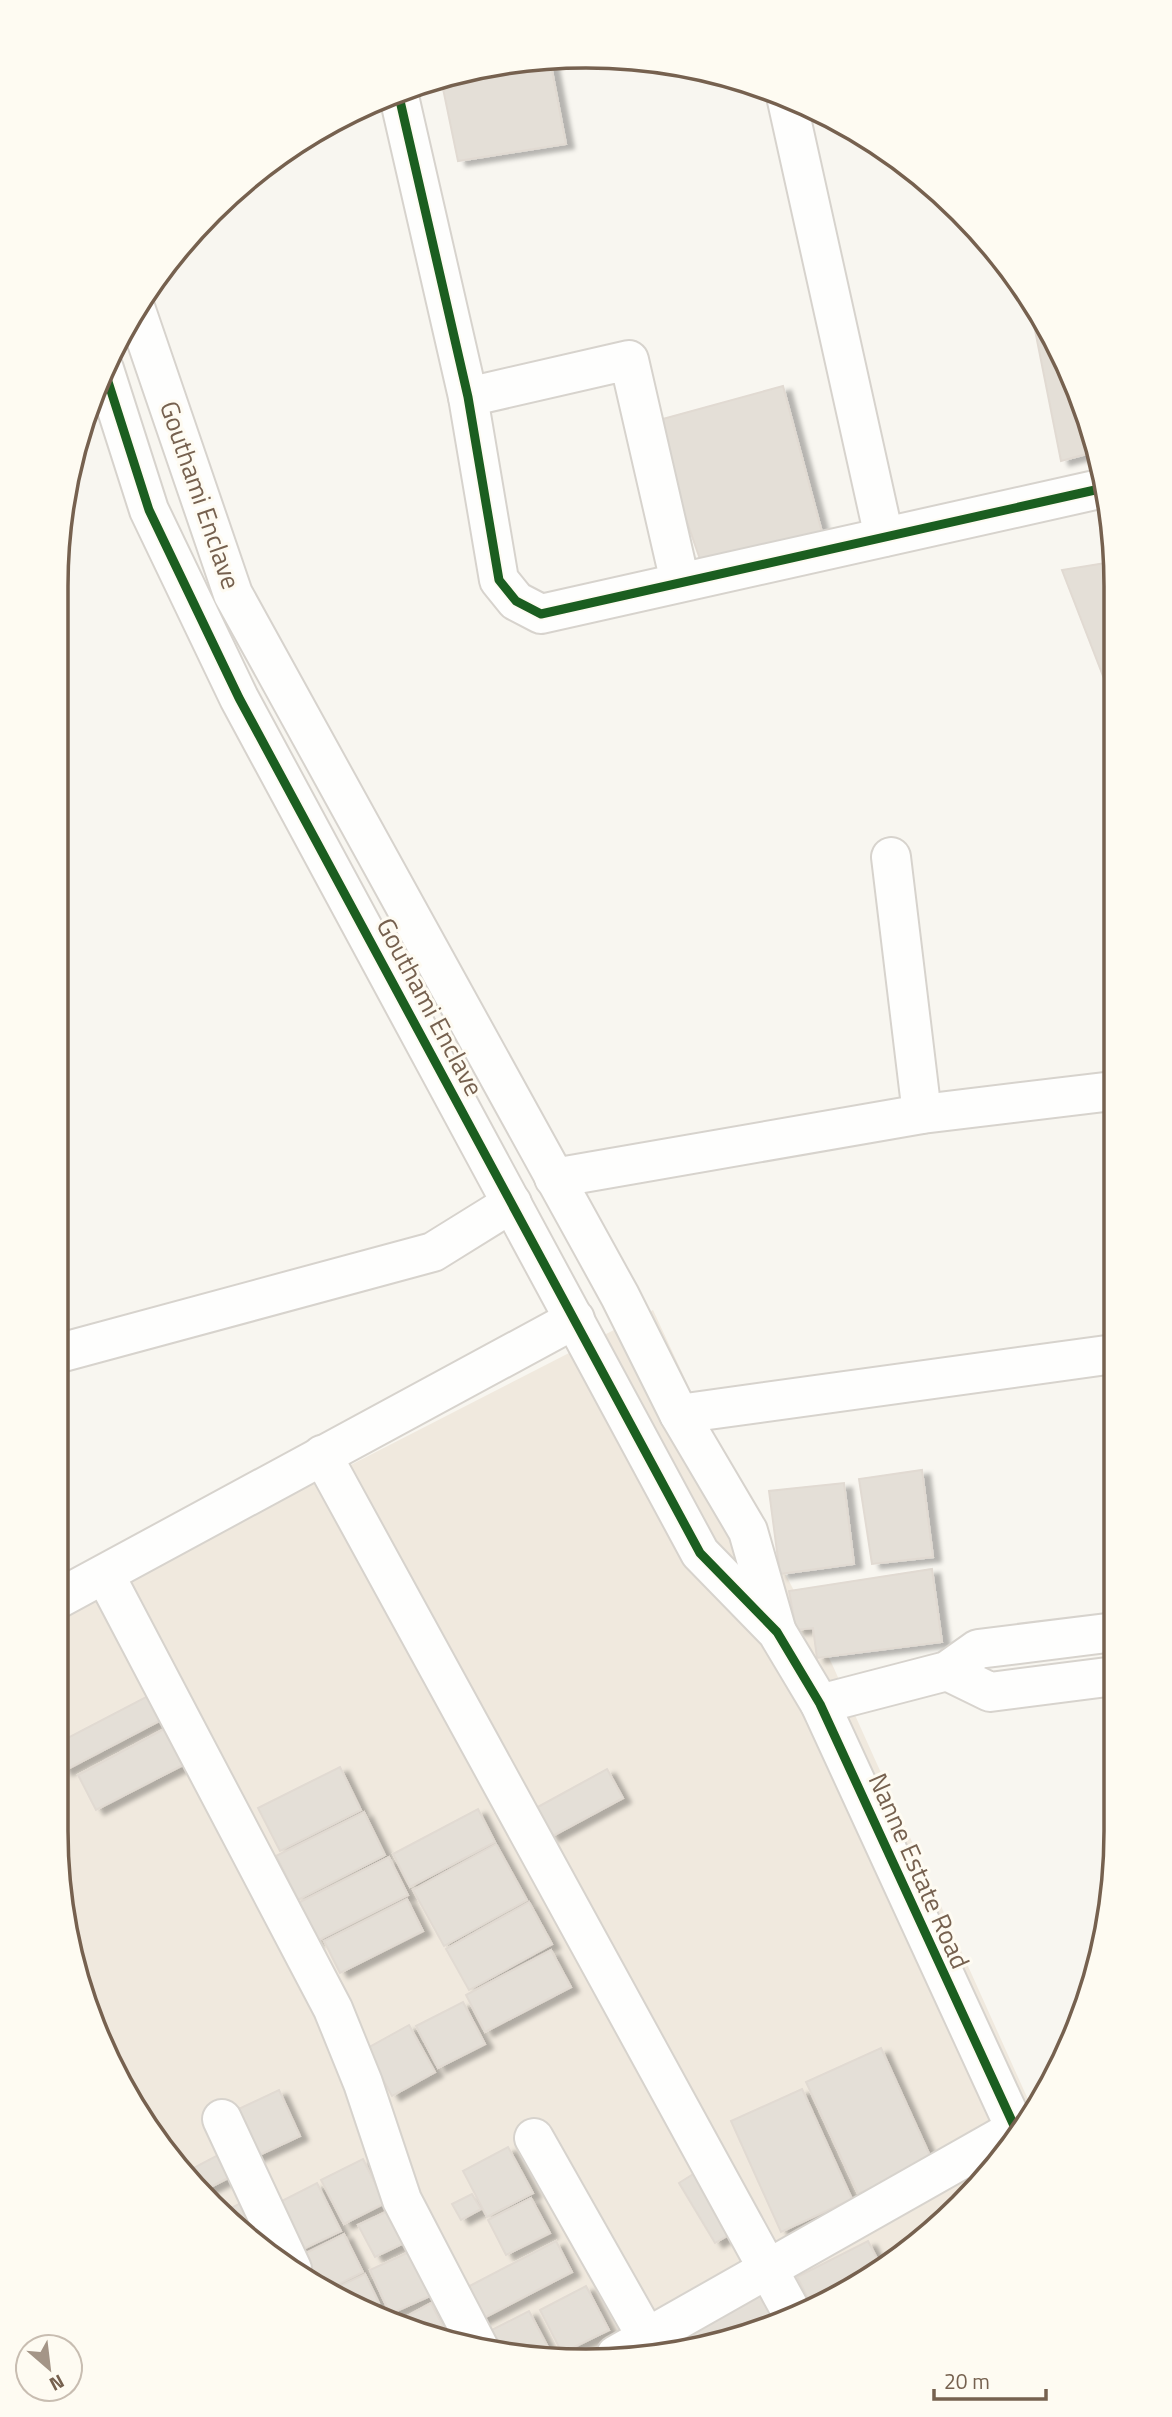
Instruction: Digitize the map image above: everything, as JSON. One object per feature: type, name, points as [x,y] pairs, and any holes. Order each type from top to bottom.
[{"type":"street","points":[[401,103],[468,397],[499,580],[516,601],[541,614],[1095,490]]},
{"type":"street","points":[[789,110],[884,537]]},
{"type":"street","name":"Gouthami Enclave","points":[[140,323],[233,594],[554,1178],[679,1414],[748,1531],[777,1632]]},
{"type":"street","points":[[468,397],[629,360],[680,583]]},
{"type":"street","name":"Gouthami Enclave","points":[[109,385],[149,510],[239,698],[700,1553],[777,1632]]},
{"type":"street","points":[[891,858],[922,1114]]},
{"type":"street","points":[[554,1178],[922,1114],[1104,1092]]},
{"type":"street","points":[[68,1351],[433,1252],[512,1203]]},
{"type":"street","points":[[68,1594],[575,1319]]},
{"type":"street","points":[[679,1414],[1104,1355]]},
{"type":"street","points":[[322,1455],[789,2307]]},
{"type":"street","points":[[105,1575],[333,2009],[363,2083],[402,2200],[473,2336]]},
{"type":"street","name":"Nanne Estate Road","points":[[777,1632],[820,1704],[1012,2124]]},
{"type":"street","points":[[820,1704],[947,1671],[978,1649],[1104,1633]]},
{"type":"street","points":[[947,1671],[990,1692],[1104,1677]]},
{"type":"street","points":[[222,2119],[284,2251]]},
{"type":"street","points":[[646,2345],[1004,2136]]},
{"type":"street","points":[[534,2138],[640,2346]]},
{"type":"shaded area","points":[[653,1310],[693,1396],[832,1664],[1028,2100],[997,2146],[975,2172],[952,2197],[901,2242],[845,2279],[815,2295],[784,2309],[720,2331],[687,2339],[620,2348],[552,2348],[485,2339],[452,2331],[388,2309],[357,2295],[327,2279],[271,2242],[220,2197],[175,2146],[156,2119],[122,2060],[108,2029],[86,1965],[78,1932],[69,1865],[68,1610]]},
{"type":"building","points":[[552,69],[566,144],[458,161],[443,89],[485,78]]},
{"type":"building","points":[[1035,328],[1064,388],[1086,454],[1061,461]]},
{"type":"building","points":[[783,386],[823,536],[700,559],[652,422]]},
{"type":"building","points":[[1103,563],[1104,678],[1062,570]]},
{"type":"building","points":[[922,1470],[933,1557],[872,1564],[859,1479]]},
{"type":"building","points":[[844,1483],[854,1564],[780,1574],[769,1491]]},
{"type":"building","points":[[932,1569],[942,1642],[817,1658],[813,1628],[796,1630],[789,1591]]},
{"type":"building","points":[[148,1696],[161,1720],[68,1769],[68,1738]]},
{"type":"building","points":[[164,1729],[183,1765],[96,1810],[78,1775]]},
{"type":"building","points":[[340,1767],[361,1810],[280,1851],[258,1808]]},
{"type":"building","points":[[607,1769],[623,1798],[551,1837],[536,1808]]},
{"type":"building","points":[[478,1809],[495,1842],[410,1887],[393,1854]]},
{"type":"building","points":[[364,1812],[385,1855],[298,1900],[276,1856]]},
{"type":"building","points":[[496,1844],[527,1900],[444,1946],[413,1890]]},
{"type":"building","points":[[389,1857],[408,1895],[317,1941],[298,1903]]},
{"type":"building","points":[[407,1899],[423,1931],[340,1973],[324,1941]]},
{"type":"building","points":[[529,1902],[552,1944],[469,1990],[446,1949]]},
{"type":"building","points":[[551,1950],[571,1987],[485,2032],[466,1995]]},
{"type":"building","points":[[463,2002],[485,2044],[438,2068],[416,2026]]},
{"type":"building","points":[[409,2025],[435,2072],[392,2096],[366,2049]]},
{"type":"building","points":[[881,2048],[932,2160],[858,2194],[806,2082]]},
{"type":"building","points":[[802,2089],[852,2199],[781,2232],[731,2121]]},
{"type":"building","points":[[279,2090],[300,2136],[251,2159],[230,2113]]},
{"type":"building","points":[[508,2147],[533,2193],[487,2217],[463,2171]]},
{"type":"building","points":[[220,2154],[232,2176],[211,2187],[194,2168]]},
{"type":"building","points":[[363,2159],[385,2203],[344,2224],[321,2180]]},
{"type":"building","points":[[703,2168],[739,2229],[715,2243],[679,2183]]},
{"type":"building","points":[[317,2183],[341,2231],[299,2251],[276,2204]]},
{"type":"building","points":[[472,2194],[481,2209],[461,2220],[452,2204]]},
{"type":"building","points":[[531,2198],[550,2233],[506,2255],[488,2220]]},
{"type":"building","points":[[241,2203],[254,2227],[245,2220],[232,2208]]},
{"type":"building","points":[[390,2210],[406,2242],[375,2257],[358,2225]]},
{"type":"building","points":[[344,2234],[363,2272],[338,2285],[295,2259]]},
{"type":"building","points":[[556,2241],[572,2272],[478,2321],[462,2290]]},
{"type":"building","points":[[868,2241],[877,2259],[808,2298],[797,2277]]},
{"type":"building","points":[[409,2252],[430,2296],[395,2312],[388,2309],[370,2270]]},
{"type":"building","points":[[365,2274],[379,2303],[377,2304],[340,2286]]},
{"type":"building","points":[[586,2286],[609,2330],[571,2349],[560,2348],[540,2310]]},
{"type":"building","points":[[766,2288],[778,2311],[687,2339],[677,2341],[675,2336]]},
{"type":"building","points":[[431,2303],[444,2329],[420,2321],[407,2316]]},
{"type":"building","points":[[529,2311],[548,2348],[487,2339],[484,2334]]},
{"type":"cycle path","points":[[401,103],[468,397],[499,580],[516,601],[541,614],[1095,490]]},
{"type":"cycle path","points":[[109,385],[149,510],[239,698],[700,1553],[777,1632],[820,1704],[1013,2123]]}]
